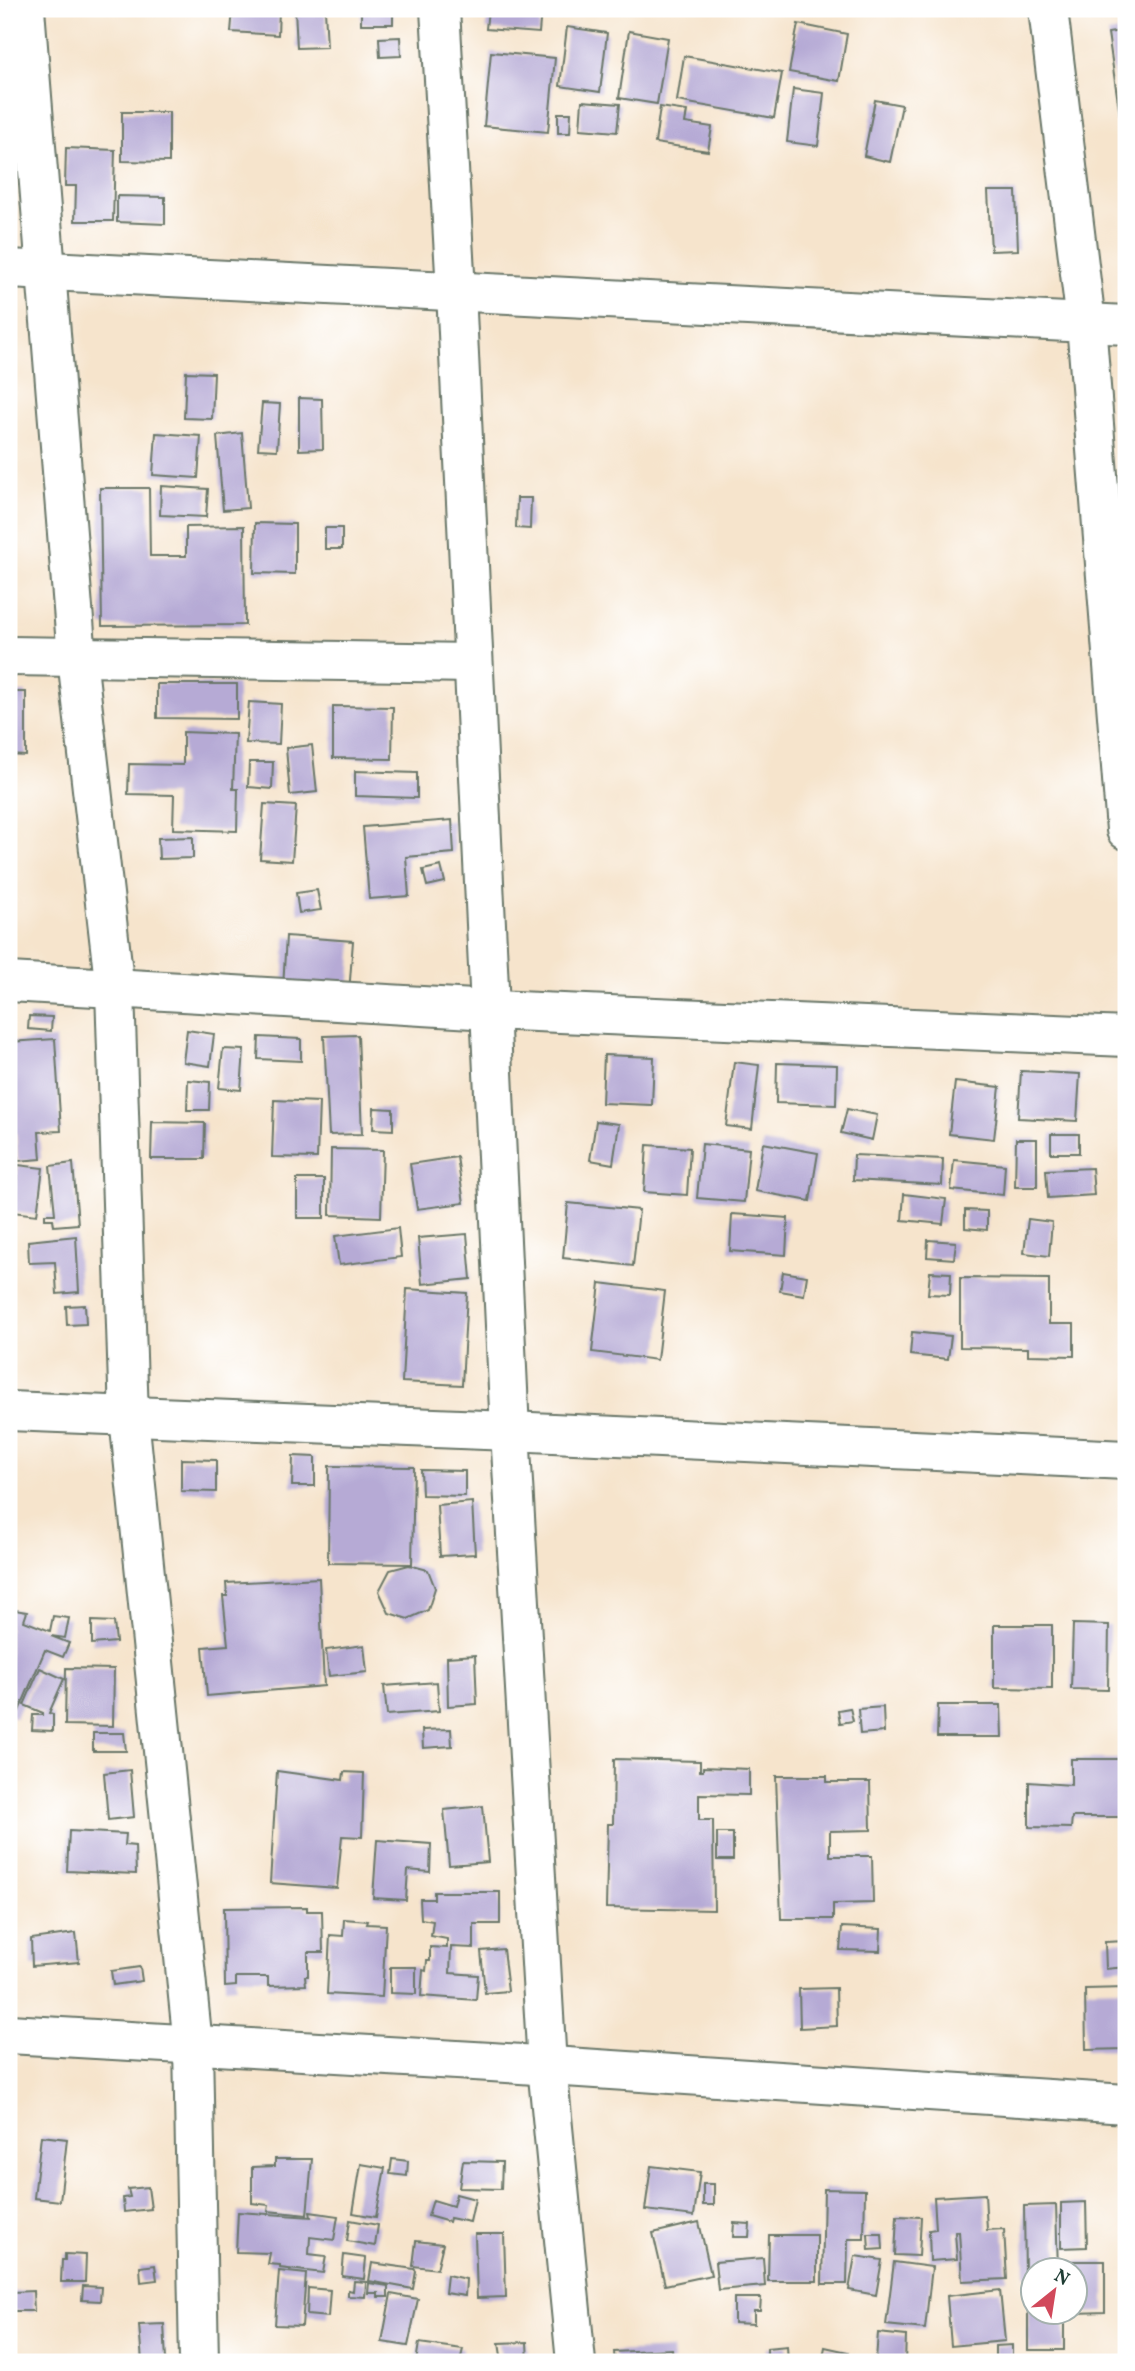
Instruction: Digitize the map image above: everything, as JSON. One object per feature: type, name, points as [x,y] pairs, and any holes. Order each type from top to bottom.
[{"type":"street","points":[[25,9],[27,270],[77,658],[115,990],[129,1418],[193,2045],[199,2362]]},
{"type":"street","points":[[440,9],[456,291],[510,1431],[547,2066],[576,2362]]},
{"type":"street","points":[[1048,9],[1086,323],[1126,830]]},
{"type":"street","points":[[27,270],[1126,325]]},
{"type":"street","points":[[9,656],[473,663]]},
{"type":"street","points":[[9,982],[491,1010],[1126,1037]]},
{"type":"street","points":[[9,1411],[1126,1460]]},
{"type":"street","points":[[9,2034],[1126,2104]]},
{"type":"building","points":[[233,9],[279,9],[278,35],[231,32]]},
{"type":"building","points":[[295,9],[325,9],[327,47],[297,48]]},
{"type":"building","points":[[361,9],[393,9],[393,24],[361,24]]},
{"type":"building","points":[[488,9],[541,9],[539,33],[486,29]]},
{"type":"building","points":[[798,24],[847,34],[839,81],[789,72]]},
{"type":"building","points":[[567,27],[607,33],[600,92],[560,86]]},
{"type":"building","points":[[1126,30],[1126,122],[1121,123],[1108,33]]},
{"type":"building","points":[[629,31],[668,38],[657,104],[619,98]]},
{"type":"building","points":[[400,37],[401,56],[380,57],[379,38]]},
{"type":"building","points":[[491,52],[555,58],[548,132],[484,126]]},
{"type":"building","points":[[684,56],[782,73],[774,118],[677,101]]},
{"type":"building","points":[[793,89],[824,93],[818,146],[787,142]]},
{"type":"building","points":[[875,100],[902,105],[890,162],[864,156]]},
{"type":"building","points":[[582,101],[620,104],[617,132],[580,129]]},
{"type":"building","points":[[660,107],[687,111],[685,123],[712,127],[708,151],[655,143]]},
{"type":"building","points":[[122,112],[169,112],[169,162],[122,161]]},
{"type":"building","points":[[558,113],[571,113],[570,133],[558,133]]},
{"type":"building","points":[[66,148],[115,150],[113,221],[75,221],[76,186],[65,186]]},
{"type":"building","points":[[988,191],[1016,191],[1018,250],[991,251]]},
{"type":"building","points":[[117,196],[165,197],[165,224],[117,222]]},
{"type":"building","points":[[186,372],[214,373],[212,419],[184,418]]},
{"type":"building","points":[[299,398],[322,399],[323,449],[299,450]]},
{"type":"building","points":[[262,403],[280,404],[277,450],[258,449]]},
{"type":"building","points":[[156,433],[201,436],[198,478],[153,475]]},
{"type":"building","points":[[242,433],[248,508],[223,510],[217,436]]},
{"type":"building","points":[[161,486],[208,489],[206,517],[160,515]]},
{"type":"building","points":[[100,488],[149,488],[150,556],[186,556],[186,527],[244,526],[245,625],[102,626]]},
{"type":"building","points":[[517,498],[531,498],[530,529],[516,528]]},
{"type":"building","points":[[255,523],[295,524],[295,574],[254,573]]},
{"type":"building","points":[[325,528],[342,528],[342,549],[325,549]]},
{"type":"building","points":[[157,684],[237,684],[237,719],[157,718]]},
{"type":"building","points":[[9,692],[26,692],[26,756],[9,755]]},
{"type":"building","points":[[249,702],[281,704],[279,744],[246,743]]},
{"type":"building","points":[[333,706],[393,707],[392,759],[333,758]]},
{"type":"building","points":[[183,732],[235,734],[233,789],[238,789],[237,831],[173,829],[174,795],[128,794],[129,764],[183,765]]},
{"type":"building","points":[[312,745],[317,792],[290,795],[286,748]]},
{"type":"building","points":[[249,762],[273,762],[272,789],[248,787]]},
{"type":"building","points":[[355,771],[417,773],[417,798],[355,796]]},
{"type":"building","points":[[264,804],[296,806],[292,861],[260,859]]},
{"type":"building","points":[[452,820],[454,853],[406,857],[409,896],[369,899],[363,827]]},
{"type":"building","points":[[193,837],[193,858],[159,859],[158,838]]},
{"type":"building","points":[[441,866],[445,882],[427,886],[423,870]]},
{"type":"building","points":[[317,890],[321,910],[299,913],[296,893]]},
{"type":"building","points":[[286,936],[353,941],[349,993],[283,988]]},
{"type":"building","points":[[29,1016],[52,1017],[51,1031],[28,1029]]},
{"type":"building","points":[[187,1030],[214,1034],[210,1066],[183,1062]]},
{"type":"building","points":[[358,1035],[362,1134],[329,1135],[324,1036]]},
{"type":"building","points":[[259,1037],[301,1039],[301,1061],[258,1059]]},
{"type":"building","points":[[55,1039],[61,1131],[39,1132],[41,1159],[18,1161],[16,1133],[9,1134],[9,1042]]},
{"type":"building","points":[[223,1049],[244,1050],[241,1090],[219,1088]]},
{"type":"building","points":[[604,1055],[654,1057],[652,1105],[602,1103]]},
{"type":"building","points":[[734,1062],[759,1065],[752,1129],[726,1126]]},
{"type":"building","points":[[777,1063],[837,1065],[836,1105],[776,1103]]},
{"type":"building","points":[[1021,1071],[1080,1074],[1077,1121],[1018,1118]]},
{"type":"building","points":[[188,1080],[210,1082],[209,1110],[187,1110]]},
{"type":"building","points":[[955,1082],[1000,1087],[994,1139],[949,1134]]},
{"type":"building","points":[[274,1100],[319,1102],[317,1158],[272,1157]]},
{"type":"building","points":[[374,1108],[393,1109],[393,1130],[373,1129]]},
{"type":"building","points":[[847,1109],[877,1115],[872,1140],[841,1133]]},
{"type":"building","points":[[596,1121],[619,1124],[613,1164],[590,1160]]},
{"type":"building","points":[[152,1122],[205,1123],[204,1159],[151,1159]]},
{"type":"building","points":[[1051,1134],[1079,1134],[1079,1153],[1051,1153]]},
{"type":"building","points":[[1016,1139],[1037,1139],[1037,1187],[1015,1187]]},
{"type":"building","points":[[763,1143],[818,1153],[810,1201],[755,1191]]},
{"type":"building","points":[[702,1144],[749,1149],[744,1202],[697,1198]]},
{"type":"building","points":[[647,1145],[690,1148],[687,1195],[644,1192]]},
{"type":"building","points":[[331,1149],[383,1150],[381,1217],[330,1215]]},
{"type":"building","points":[[854,1155],[943,1159],[942,1185],[853,1180]]},
{"type":"building","points":[[457,1157],[464,1203],[417,1209],[410,1164]]},
{"type":"building","points":[[954,1160],[1005,1165],[1003,1195],[951,1190]]},
{"type":"building","points":[[73,1163],[78,1224],[54,1226],[53,1219],[45,1219],[45,1214],[55,1214],[50,1166]]},
{"type":"building","points":[[18,1165],[43,1168],[37,1215],[12,1212]]},
{"type":"building","points":[[1092,1168],[1094,1195],[1048,1198],[1046,1170]]},
{"type":"building","points":[[297,1179],[324,1179],[324,1218],[297,1218]]},
{"type":"building","points":[[904,1194],[946,1199],[943,1224],[902,1220]]},
{"type":"building","points":[[568,1203],[639,1210],[633,1266],[563,1258]]},
{"type":"building","points":[[965,1210],[987,1211],[987,1230],[965,1228]]},
{"type":"building","points":[[732,1214],[788,1218],[786,1255],[730,1251]]},
{"type":"building","points":[[1028,1219],[1052,1222],[1049,1256],[1024,1253]]},
{"type":"building","points":[[398,1228],[401,1257],[339,1265],[335,1236]]},
{"type":"building","points":[[467,1234],[471,1279],[422,1284],[418,1238]]},
{"type":"building","points":[[76,1236],[79,1292],[57,1294],[55,1262],[29,1263],[28,1241]]},
{"type":"building","points":[[928,1240],[956,1242],[954,1259],[927,1257]]},
{"type":"building","points":[[783,1272],[807,1276],[804,1295],[780,1291]]},
{"type":"building","points":[[930,1272],[951,1273],[950,1295],[928,1294]]},
{"type":"building","points":[[960,1278],[1049,1279],[1049,1324],[1074,1324],[1074,1356],[1028,1355],[1028,1348],[960,1347]]},
{"type":"building","points":[[600,1283],[665,1291],[657,1360],[592,1352]]},
{"type":"building","points":[[407,1289],[467,1293],[462,1385],[402,1382]]},
{"type":"building","points":[[85,1305],[86,1324],[67,1325],[66,1306]]},
{"type":"building","points":[[912,1332],[951,1336],[948,1359],[910,1355]]},
{"type":"building","points":[[293,1456],[315,1457],[315,1486],[292,1486]]},
{"type":"building","points":[[181,1459],[216,1460],[216,1492],[181,1491]]},
{"type":"building","points":[[329,1466],[414,1467],[412,1564],[328,1563]]},
{"type":"building","points":[[421,1470],[465,1471],[465,1496],[422,1495]]},
{"type":"building","points":[[472,1502],[475,1554],[440,1556],[437,1505]]},
{"type":"building","points":[[409,1565],[428,1570],[435,1588],[428,1610],[408,1619],[389,1613],[379,1591],[390,1570]]},
{"type":"building","points":[[319,1578],[324,1686],[207,1696],[203,1647],[228,1645],[223,1596],[227,1596],[226,1583]]},
{"type":"building","points":[[9,1609],[27,1612],[24,1621],[50,1631],[53,1616],[69,1618],[65,1638],[51,1636],[69,1643],[63,1657],[45,1650],[16,1718],[9,1715]]},
{"type":"building","points":[[92,1621],[114,1622],[116,1642],[92,1644]]},
{"type":"building","points":[[1073,1624],[1109,1625],[1108,1690],[1071,1689]]},
{"type":"building","points":[[994,1625],[1052,1625],[1052,1689],[994,1688]]},
{"type":"building","points":[[364,1645],[367,1672],[329,1676],[326,1650]]},
{"type":"building","points":[[475,1655],[477,1704],[448,1706],[447,1657]]},
{"type":"building","points":[[40,1668],[64,1679],[49,1713],[53,1714],[53,1731],[32,1730],[33,1715],[43,1713],[24,1705]]},
{"type":"building","points":[[66,1668],[114,1669],[113,1726],[65,1725]]},
{"type":"building","points":[[437,1682],[439,1711],[387,1715],[384,1686]]},
{"type":"building","points":[[938,1705],[1001,1705],[1002,1737],[937,1737]]},
{"type":"building","points":[[883,1707],[884,1732],[860,1734],[858,1709]]},
{"type":"building","points":[[850,1708],[853,1721],[840,1723],[838,1710]]},
{"type":"building","points":[[451,1729],[452,1746],[423,1748],[422,1730]]},
{"type":"building","points":[[93,1733],[124,1733],[126,1751],[93,1751]]},
{"type":"building","points":[[614,1759],[700,1761],[700,1771],[703,1771],[703,1767],[749,1769],[749,1795],[699,1794],[699,1820],[713,1820],[714,1910],[606,1908],[608,1824],[613,1824]]},
{"type":"building","points":[[1071,1759],[1124,1759],[1123,1817],[1072,1817],[1071,1828],[1029,1827],[1029,1782],[1071,1785]]},
{"type":"building","points":[[130,1770],[134,1817],[108,1820],[104,1773]]},
{"type":"building","points":[[277,1771],[343,1780],[344,1772],[364,1773],[362,1837],[342,1836],[337,1888],[270,1883]]},
{"type":"building","points":[[776,1776],[827,1776],[827,1782],[870,1782],[871,1830],[830,1831],[830,1856],[872,1856],[873,1903],[833,1904],[833,1919],[781,1919]]},
{"type":"building","points":[[483,1806],[488,1862],[449,1865],[444,1810]]},
{"type":"building","points":[[69,1831],[126,1834],[125,1845],[135,1846],[136,1874],[67,1871]]},
{"type":"building","points":[[717,1833],[733,1833],[733,1860],[717,1860]]},
{"type":"building","points":[[377,1840],[431,1844],[430,1872],[408,1870],[406,1900],[373,1898]]},
{"type":"building","points":[[434,1892],[500,1892],[500,1924],[474,1924],[474,1948],[451,1947],[450,1973],[478,1975],[476,2000],[421,1996],[423,1970],[426,1971],[427,1961],[430,1961],[430,1947],[447,1948],[447,1939],[431,1936],[433,1921],[421,1919],[420,1899],[434,1899]]},
{"type":"building","points":[[307,1907],[307,1911],[322,1911],[323,1952],[308,1952],[306,1985],[268,1986],[268,1977],[236,1977],[236,1986],[225,1987],[224,1908]]},
{"type":"building","points":[[344,1919],[386,1925],[382,1997],[327,1994],[330,1935],[343,1936]]},
{"type":"building","points":[[842,1927],[881,1929],[880,1951],[840,1950]]},
{"type":"building","points":[[76,1933],[79,1962],[32,1966],[31,1939]]},
{"type":"building","points":[[1126,1941],[1126,1967],[1106,1969],[1105,1942]]},
{"type":"building","points":[[503,1949],[508,1991],[485,1993],[481,1951]]},
{"type":"building","points":[[140,1967],[142,1981],[113,1985],[111,1971]]},
{"type":"building","points":[[390,1967],[416,1967],[416,1994],[390,1993]]},
{"type":"building","points":[[836,1988],[837,2026],[800,2028],[799,1989]]},
{"type":"building","points":[[1126,1988],[1126,2049],[1086,2050],[1085,1989]]},
{"type":"building","points":[[41,2136],[67,2139],[60,2201],[34,2198]]},
{"type":"building","points":[[275,2159],[312,2159],[307,2215],[268,2211],[269,2205],[252,2203],[252,2167],[275,2166]]},
{"type":"building","points":[[392,2159],[408,2161],[407,2176],[390,2174]]},
{"type":"building","points":[[463,2161],[502,2162],[501,2189],[459,2188]]},
{"type":"building","points":[[361,2164],[385,2168],[376,2217],[353,2213]]},
{"type":"building","points":[[651,2166],[700,2172],[694,2216],[645,2210]]},
{"type":"building","points":[[703,2184],[714,2184],[714,2205],[703,2205]]},
{"type":"building","points":[[148,2187],[151,2209],[124,2212],[123,2198],[130,2197],[128,2189]]},
{"type":"building","points":[[824,2189],[865,2190],[864,2239],[848,2239],[847,2284],[822,2284]]},
{"type":"building","points":[[456,2194],[475,2199],[470,2222],[450,2218],[449,2222],[428,2216],[433,2200],[453,2206]]},
{"type":"building","points":[[985,2194],[987,2230],[1004,2229],[1007,2279],[962,2281],[959,2231],[955,2232],[957,2259],[930,2261],[929,2230],[936,2229],[934,2197]]},
{"type":"building","points":[[1086,2202],[1087,2247],[1061,2248],[1061,2203]]},
{"type":"building","points":[[1056,2205],[1058,2256],[1025,2256],[1024,2206]]},
{"type":"building","points":[[238,2212],[311,2217],[310,2212],[338,2216],[334,2240],[310,2237],[309,2254],[326,2256],[323,2273],[268,2264],[270,2253],[236,2252]]},
{"type":"building","points":[[897,2216],[921,2217],[919,2256],[895,2255]]},
{"type":"building","points":[[350,2220],[378,2225],[375,2246],[347,2241]]},
{"type":"building","points":[[699,2222],[711,2275],[665,2285],[653,2233]]},
{"type":"building","points":[[734,2223],[750,2224],[749,2237],[733,2237]]},
{"type":"building","points":[[475,2234],[504,2234],[506,2297],[477,2298]]},
{"type":"building","points":[[868,2234],[882,2234],[883,2249],[869,2250]]},
{"type":"building","points":[[769,2235],[817,2235],[817,2281],[768,2281]]},
{"type":"building","points":[[416,2241],[443,2244],[437,2269],[413,2266]]},
{"type":"building","points":[[65,2254],[86,2255],[85,2282],[61,2282],[62,2260],[65,2260]]},
{"type":"building","points":[[344,2255],[366,2258],[364,2279],[342,2276]]},
{"type":"building","points":[[855,2256],[882,2260],[876,2295],[849,2290]]},
{"type":"building","points":[[763,2258],[765,2286],[718,2290],[715,2262]]},
{"type":"building","points":[[1090,2261],[1105,2261],[1105,2312],[1090,2313]]},
{"type":"building","points":[[894,2262],[932,2267],[925,2329],[886,2325]]},
{"type":"building","points":[[372,2263],[414,2269],[413,2289],[369,2281]]},
{"type":"building","points":[[155,2265],[157,2280],[141,2282],[140,2267]]},
{"type":"building","points":[[279,2271],[306,2274],[302,2326],[275,2325]]},
{"type":"building","points":[[447,2275],[466,2279],[465,2296],[445,2293]]},
{"type":"building","points":[[354,2281],[366,2282],[365,2297],[348,2296],[348,2290],[353,2291]]},
{"type":"building","points":[[369,2283],[388,2286],[388,2297],[368,2293]]},
{"type":"building","points":[[83,2286],[101,2287],[100,2301],[82,2300]]},
{"type":"building","points":[[308,2288],[330,2290],[328,2317],[307,2315]]},
{"type":"building","points":[[9,2289],[13,2289],[13,2292],[33,2291],[34,2311],[12,2311],[9,2314]]},
{"type":"building","points":[[1000,2290],[1005,2341],[951,2346],[947,2296]]},
{"type":"building","points":[[391,2294],[418,2299],[408,2346],[382,2342]]},
{"type":"building","points":[[734,2298],[761,2298],[760,2311],[754,2311],[754,2324],[734,2323]]},
{"type":"building","points":[[164,2324],[166,2360],[142,2361],[139,2325]]},
{"type":"building","points":[[1028,2326],[1064,2326],[1064,2350],[1028,2350]]},
{"type":"building","points":[[878,2333],[906,2336],[905,2362],[876,2360]]},
{"type":"building","points":[[527,2342],[528,2362],[502,2362],[499,2343]]},
{"type":"building","points":[[419,2343],[463,2349],[460,2362],[416,2362]]},
{"type":"building","points":[[1012,2345],[1012,2359],[995,2360],[995,2346]]},
{"type":"building","points":[[787,2346],[788,2362],[767,2362],[767,2348]]},
{"type":"building","points":[[825,2347],[848,2352],[847,2362],[822,2362]]},
{"type":"building","points":[[672,2349],[673,2362],[615,2362],[614,2352]]}]
